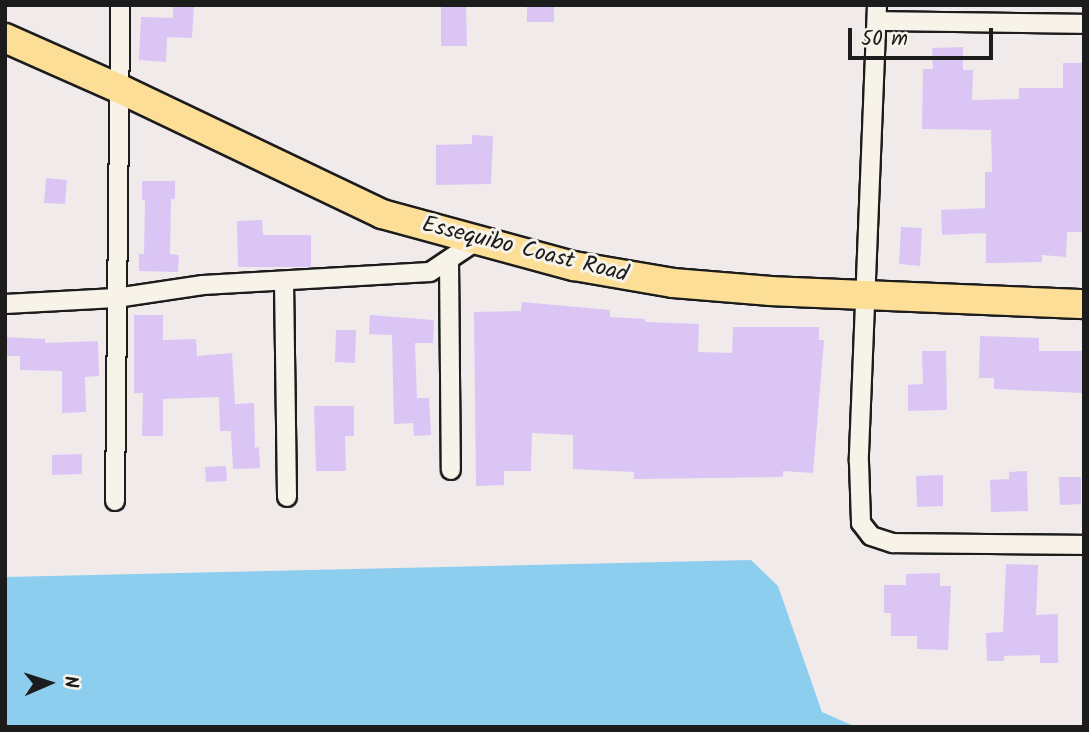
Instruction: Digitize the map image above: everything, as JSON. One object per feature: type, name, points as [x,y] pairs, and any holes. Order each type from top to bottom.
[{"type":"main road","name":"Essequibo Coast Road","points":[[5,38],[120,89],[382,214],[574,266],[673,283],[867,297],[1084,304]]},
{"type":"street","points":[[115,501],[120,5]]},
{"type":"street","points":[[1084,24],[877,13],[859,462],[860,518],[867,532],[893,543],[1084,545]]},
{"type":"street","points":[[5,304],[116,298],[203,285],[430,272],[478,240]]},
{"type":"street","points":[[449,260],[451,470]]},
{"type":"street","points":[[284,281],[287,497]]},
{"type":"water","points":[[751,560],[778,586],[822,712],[856,727],[5,727],[5,577]]},
{"type":"building","points":[[173,5],[194,5],[192,38],[167,37],[166,62],[139,60],[141,17],[173,18]]},
{"type":"building","points":[[441,5],[466,5],[467,46],[441,46]]},
{"type":"building","points":[[527,5],[554,5],[554,22],[527,22]]},
{"type":"building","points":[[963,47],[963,70],[973,70],[972,100],[1019,99],[1019,88],[1063,88],[1063,63],[1084,63],[1084,232],[1067,232],[1066,257],[1042,255],[1042,262],[986,263],[986,233],[942,235],[941,210],[985,208],[985,172],[992,172],[991,130],[922,129],[923,69],[933,69],[932,48]]},
{"type":"building","points":[[472,135],[493,136],[491,184],[436,185],[436,145],[472,144]]},
{"type":"building","points":[[46,178],[67,180],[65,204],[44,203]]},
{"type":"building","points":[[142,181],[175,181],[175,199],[171,199],[170,254],[179,255],[178,272],[139,271],[139,254],[144,254],[145,200],[142,200]]},
{"type":"building","points":[[262,220],[263,235],[311,235],[311,267],[238,267],[237,221]]},
{"type":"building","points":[[901,227],[922,228],[920,266],[899,264]]},
{"type":"building","points":[[522,302],[610,310],[610,317],[645,319],[645,322],[699,324],[698,352],[732,353],[733,327],[819,327],[819,340],[824,340],[813,473],[783,471],[783,477],[634,479],[634,472],[573,469],[573,435],[532,433],[531,471],[504,471],[504,485],[476,486],[474,312],[521,311]]},
{"type":"building","points":[[134,315],[163,315],[163,340],[196,339],[197,356],[232,353],[235,404],[254,403],[255,448],[259,447],[260,468],[233,469],[231,431],[220,431],[219,397],[163,399],[163,436],[142,436],[143,393],[134,393]]},
{"type":"building","points":[[370,315],[434,320],[433,343],[415,343],[417,398],[429,398],[431,435],[414,436],[413,423],[394,424],[392,335],[369,334]]},
{"type":"building","points":[[336,330],[356,330],[355,363],[335,362]]},
{"type":"building","points":[[980,336],[1039,338],[1039,351],[1084,351],[1084,393],[994,389],[994,378],[979,378]]},
{"type":"building","points":[[5,337],[45,339],[45,343],[98,341],[99,376],[85,377],[86,412],[62,413],[62,371],[20,370],[20,356],[5,356]]},
{"type":"building","points":[[922,351],[946,351],[947,410],[908,411],[908,385],[923,384]]},
{"type":"building","points":[[314,406],[354,406],[354,436],[345,436],[346,471],[316,471]]},
{"type":"building","points":[[82,454],[82,474],[52,475],[52,455]]},
{"type":"building","points":[[226,466],[227,481],[206,482],[205,467]]},
{"type":"building","points":[[1027,471],[1028,511],[991,512],[990,480],[1009,479],[1009,472]]},
{"type":"building","points":[[943,475],[943,506],[917,507],[916,476]]},
{"type":"building","points":[[1059,477],[1081,477],[1081,504],[1060,505]]},
{"type":"building","points":[[1006,564],[1038,565],[1036,615],[1058,614],[1058,663],[1040,663],[1040,655],[1004,656],[1004,661],[987,661],[986,633],[1003,632]]},
{"type":"building","points":[[940,573],[940,586],[951,586],[948,650],[917,649],[917,636],[891,636],[891,613],[884,613],[884,585],[906,585],[906,574]]}]
